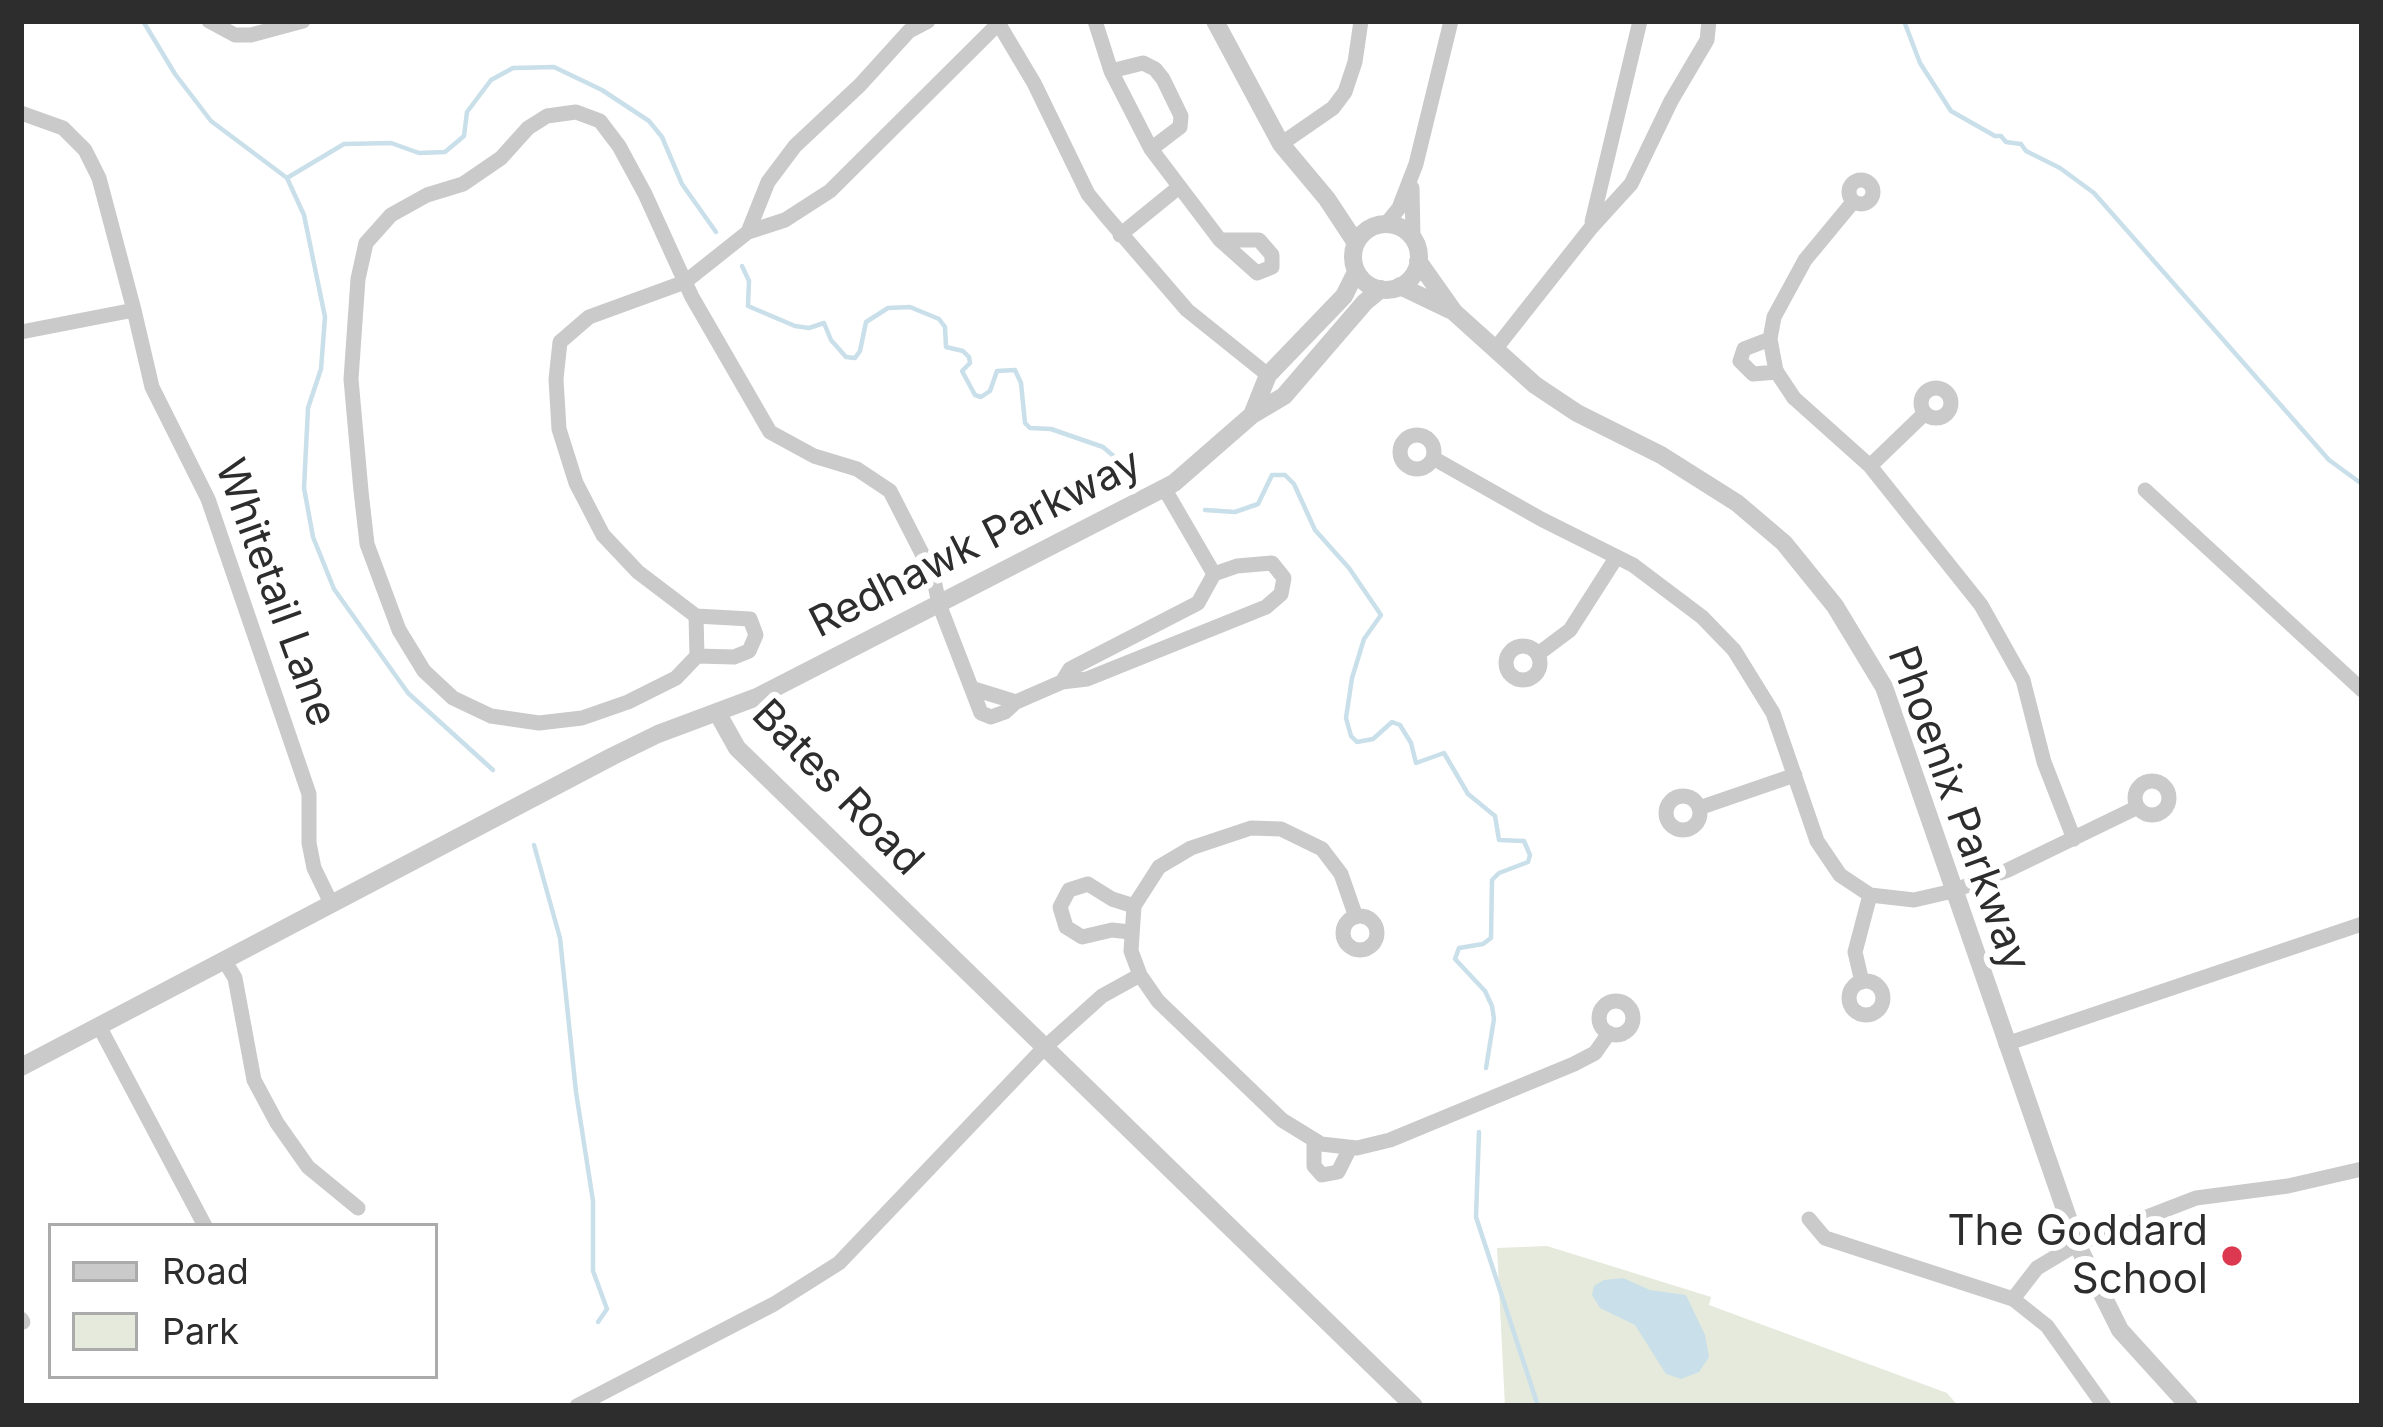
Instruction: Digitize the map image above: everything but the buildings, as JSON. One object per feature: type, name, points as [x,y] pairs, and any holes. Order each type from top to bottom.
[{"type":"street","points":[[209,21],[235,34],[250,35],[303,21]]},
{"type":"street","points":[[748,232],[768,182],[795,146],[909,31],[928,21]]},
{"type":"street","points":[[1095,21],[1111,71],[1151,149],[1220,240]]},
{"type":"street","points":[[1215,21],[1281,144],[1356,243]]},
{"type":"street","points":[[1281,144],[1333,108],[1345,92],[1360,21]]},
{"type":"street","points":[[1356,272],[1352,255],[1356,243],[1399,208],[1413,173],[1451,21]]},
{"type":"street","points":[[1590,229],[1640,21]]},
{"type":"street","points":[[1496,348],[1631,184],[1707,40],[1709,21]]},
{"type":"street","points":[[697,656],[734,657],[749,651],[756,635],[750,619],[696,616],[638,572],[603,535],[576,483],[559,429],[560,342],[589,317],[685,282],[748,232],[785,220],[830,191],[999,22],[1088,194],[1187,310],[1268,374]]},
{"type":"street","points":[[1111,71],[1143,63],[1163,79],[1180,116],[1180,127],[1151,149]]},
{"type":"street","points":[[696,616],[697,656],[676,678],[582,718],[539,723],[491,716],[453,698],[424,670],[376,578],[367,544],[351,379],[358,279],[366,243],[391,215],[427,194],[463,184],[501,158],[528,128],[547,116],[576,112],[600,122],[645,194],[685,282],[770,432],[814,456],[857,469],[890,490],[933,575],[939,604],[981,713],[991,717],[1005,712],[1016,702],[1061,682],[1087,679],[1266,608],[1281,594],[1284,578],[1272,563],[1214,574],[1198,603],[1070,669],[1061,682]]},
{"type":"street","name":"Whitetail Lane","points":[[21,113],[63,128],[85,150],[99,178],[152,387],[208,499],[309,794],[311,856],[332,903]]},
{"type":"street","points":[[1413,173],[1413,238]]},
{"type":"street","points":[[1120,235],[1179,187]]},
{"type":"street","points":[[1327,199],[1406,230],[1413,238]]},
{"type":"street","points":[[1853,202],[1805,260],[1774,317],[1770,339],[1777,372],[1794,398],[1870,466],[1981,605],[2024,680],[2044,762],[2074,839]]},
{"type":"street","name":"Phoenix Parkway","points":[[1413,238],[1418,261],[1454,312],[1535,385],[1736,503],[1784,543],[1835,605],[1884,687],[2077,1244],[2120,1330],[2189,1406]]},
{"type":"street","points":[[1391,287],[1412,277],[1418,261]]},
{"type":"street","name":"Phoenix Parkway","points":[[1356,272],[1366,283],[1391,287],[1454,312]]},
{"type":"street","name":"Redhawk Parkway","points":[[1252,415],[1268,374],[1344,296],[1356,272]]},
{"type":"street","name":"Redhawk Parkway","points":[[718,714],[1164,488],[1252,415],[1284,396],[1365,302],[1391,287]]},
{"type":"street","points":[[21,332],[134,310]]},
{"type":"street","points":[[1770,339],[1744,349],[1740,361],[1754,374],[1777,372]]},
{"type":"street","points":[[1870,466],[1924,413]]},
{"type":"street","points":[[1433,458],[1633,565],[1702,617],[1734,650],[1773,713],[1817,841],[1840,875],[1870,896],[1914,900],[1953,891],[2138,807]]},
{"type":"street","points":[[1164,488],[1214,574]]},
{"type":"street","points":[[2145,490],[2362,690]]},
{"type":"street","points":[[1538,654],[1570,630],[1616,558]]},
{"type":"street","name":"Bates Road","points":[[21,1066],[658,734],[718,714],[737,748],[1414,1406]]},
{"type":"street","points":[[1699,808],[1795,775]]},
{"type":"street","points":[[1356,917],[1341,874],[1322,849],[1294,833],[1268,827],[1234,831],[1173,857],[1148,880],[1134,907],[1130,932],[1140,975],[1158,1001],[1296,1132],[1314,1142],[1350,1148],[1390,1139],[1574,1064],[1594,1053],[1609,1033]]},
{"type":"street","points":[[1130,932],[1112,930],[1082,937],[1066,926],[1060,907],[1069,890],[1088,884],[1134,907]]},
{"type":"street","points":[[1862,982],[1855,952],[1870,896]]},
{"type":"street","points":[[2006,1044],[2362,924]]},
{"type":"street","points":[[224,960],[236,978],[254,1080],[277,1123],[308,1167],[358,1208]]},
{"type":"street","points":[[577,1406],[756,1314],[838,1263],[1043,1049],[1089,1006],[1140,975]]},
{"type":"street","points":[[99,1026],[203,1223]]},
{"type":"street","points":[[1314,1142],[1314,1166],[1322,1175],[1338,1172],[1350,1148]]},
{"type":"street","points":[[2013,1299],[2037,1268],[2077,1244],[2196,1198],[2288,1186],[2362,1169]]},
{"type":"street","points":[[1809,1219],[1826,1238],[2013,1299],[2047,1326],[2104,1406]]},
{"type":"green space","points":[[1547,1246],[1711,1297],[1709,1305],[1947,1393],[1958,1406],[1505,1406],[1497,1248]]},
{"type":"water","points":[[1623,1278],[1650,1290],[1686,1295],[1705,1335],[1709,1357],[1699,1372],[1681,1379],[1666,1374],[1635,1325],[1600,1308],[1592,1295],[1594,1286]]},
{"type":"waterway","points":[[143,21],[211,121],[287,178],[304,215],[325,317],[321,369],[308,408],[304,488],[313,537],[334,589],[408,693],[493,770]]},
{"type":"waterway","points":[[1904,21],[1920,63],[1951,111],[2006,142],[2021,144],[2094,193],[2329,460],[2362,484]]},
{"type":"waterway","points":[[287,178],[344,144],[391,143],[419,153],[445,152],[464,136],[467,112],[491,80],[513,68],[554,67],[602,90],[649,121],[662,137],[682,184],[716,232]]},
{"type":"waterway","points":[[742,266],[749,281],[748,306],[795,326],[824,323],[846,357],[855,358],[860,351],[866,322],[888,308],[910,307],[939,319],[945,327],[946,347],[969,357],[962,371],[975,395],[990,391],[997,371],[1015,370],[1030,428],[1051,429],[1103,447],[1124,465]]},
{"type":"waterway","points":[[1205,510],[1235,512],[1258,504],[1272,475],[1285,475],[1294,484],[1315,530],[1381,615],[1364,639],[1352,678],[1346,718],[1351,736],[1357,742],[1373,739],[1392,722],[1400,725],[1416,763],[1444,753],[1468,794],[1495,816],[1499,840],[1524,841],[1528,862],[1492,880],[1491,938],[1459,948],[1455,959],[1485,991],[1492,1006],[1486,1068]]},
{"type":"waterway","points":[[534,845],[560,938],[593,1201],[593,1271],[607,1309],[598,1322]]},
{"type":"waterway","points":[[1479,1132],[1476,1217],[1538,1406]]},
{"type":"place","name":"The Goddard School","points":[[2232,1256]]}]
